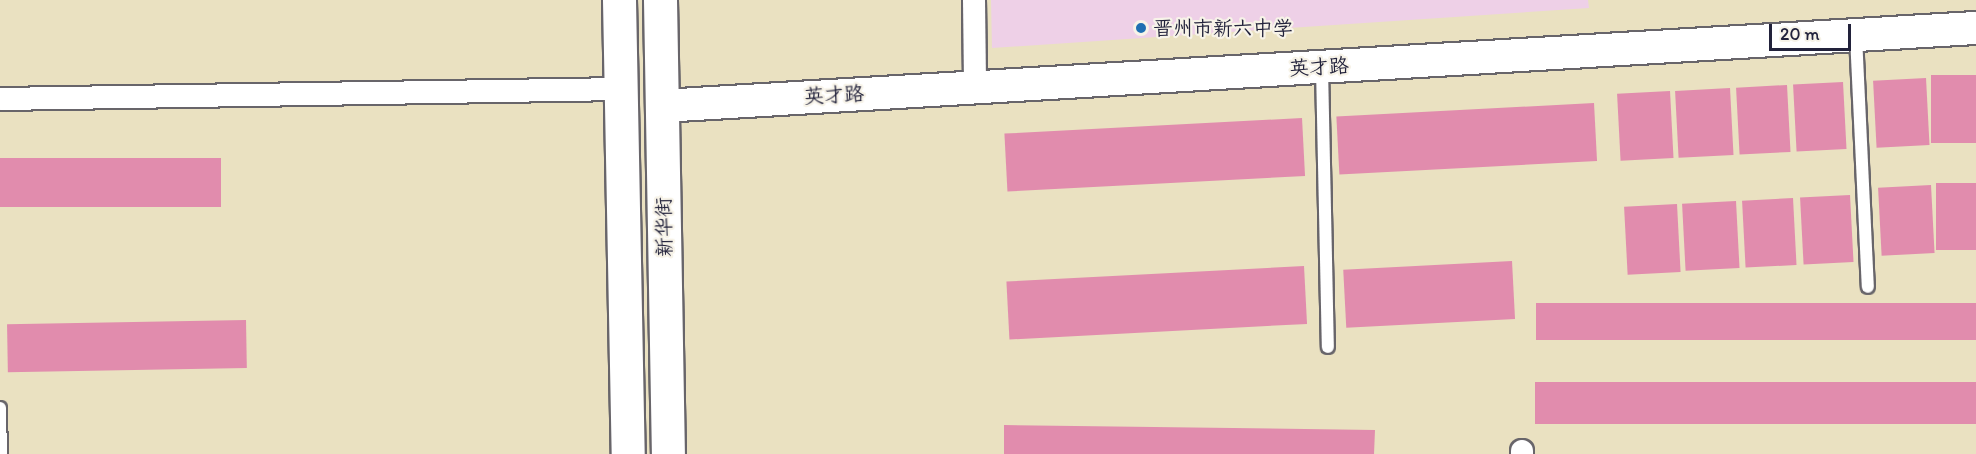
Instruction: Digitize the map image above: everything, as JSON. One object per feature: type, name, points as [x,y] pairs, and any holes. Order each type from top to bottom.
[{"type":"main road","name":"新华街","points":[[619,0],[628,454]]},
{"type":"main road","name":"新华街","points":[[660,0],[668,454]]},
{"type":"street","points":[[974,0],[975,87]]},
{"type":"street","name":"英才路","points":[[662,106],[1976,28]]},
{"type":"street","points":[[0,99],[621,89]]},
{"type":"lane","points":[[1856,35],[1868,287]]},
{"type":"lane","points":[[1322,66],[1328,347]]},
{"type":"lane","points":[[0,408],[1,454]]},
{"type":"shaded area","name":"晋州市新六中学","points":[[991,0],[1588,0],[1589,8],[992,48]]},
{"type":"building","points":[[1931,75],[1976,75],[1976,143],[1931,143]]},
{"type":"building","points":[[1926,78],[1930,145],[1877,148],[1873,81]]},
{"type":"building","points":[[1843,82],[1847,149],[1797,152],[1793,85]]},
{"type":"building","points":[[1787,85],[1791,152],[1740,155],[1736,88]]},
{"type":"building","points":[[1730,88],[1734,155],[1679,158],[1675,91]]},
{"type":"building","points":[[1670,91],[1674,158],[1621,161],[1617,94]]},
{"type":"building","points":[[1594,103],[1597,161],[1339,174],[1336,117]]},
{"type":"building","points":[[1302,118],[1305,176],[1007,192],[1004,134]]},
{"type":"building","points":[[0,158],[221,158],[221,207],[0,207]]},
{"type":"building","points":[[1936,183],[1976,183],[1976,250],[1936,250]]},
{"type":"building","points":[[1931,185],[1935,253],[1882,256],[1878,188]]},
{"type":"building","points":[[1850,195],[1854,262],[1804,265],[1800,198]]},
{"type":"building","points":[[1793,198],[1797,265],[1746,268],[1742,201]]},
{"type":"building","points":[[1736,201],[1740,268],[1686,271],[1682,204]]},
{"type":"building","points":[[1677,204],[1681,272],[1628,275],[1624,207]]},
{"type":"building","points":[[1512,261],[1515,319],[1346,328],[1343,270]]},
{"type":"building","points":[[1304,266],[1307,324],[1009,340],[1006,282]]},
{"type":"building","points":[[1536,303],[1976,303],[1976,340],[1536,340]]},
{"type":"building","points":[[246,320],[247,368],[8,372],[7,324]]},
{"type":"building","points":[[1535,382],[1976,382],[1976,424],[1535,424]]},
{"type":"building","points":[[1004,425],[1375,430],[1374,454],[1004,454]]},
{"type":"place","name":"晋州市新六中学","points":[[1141,28]]}]
